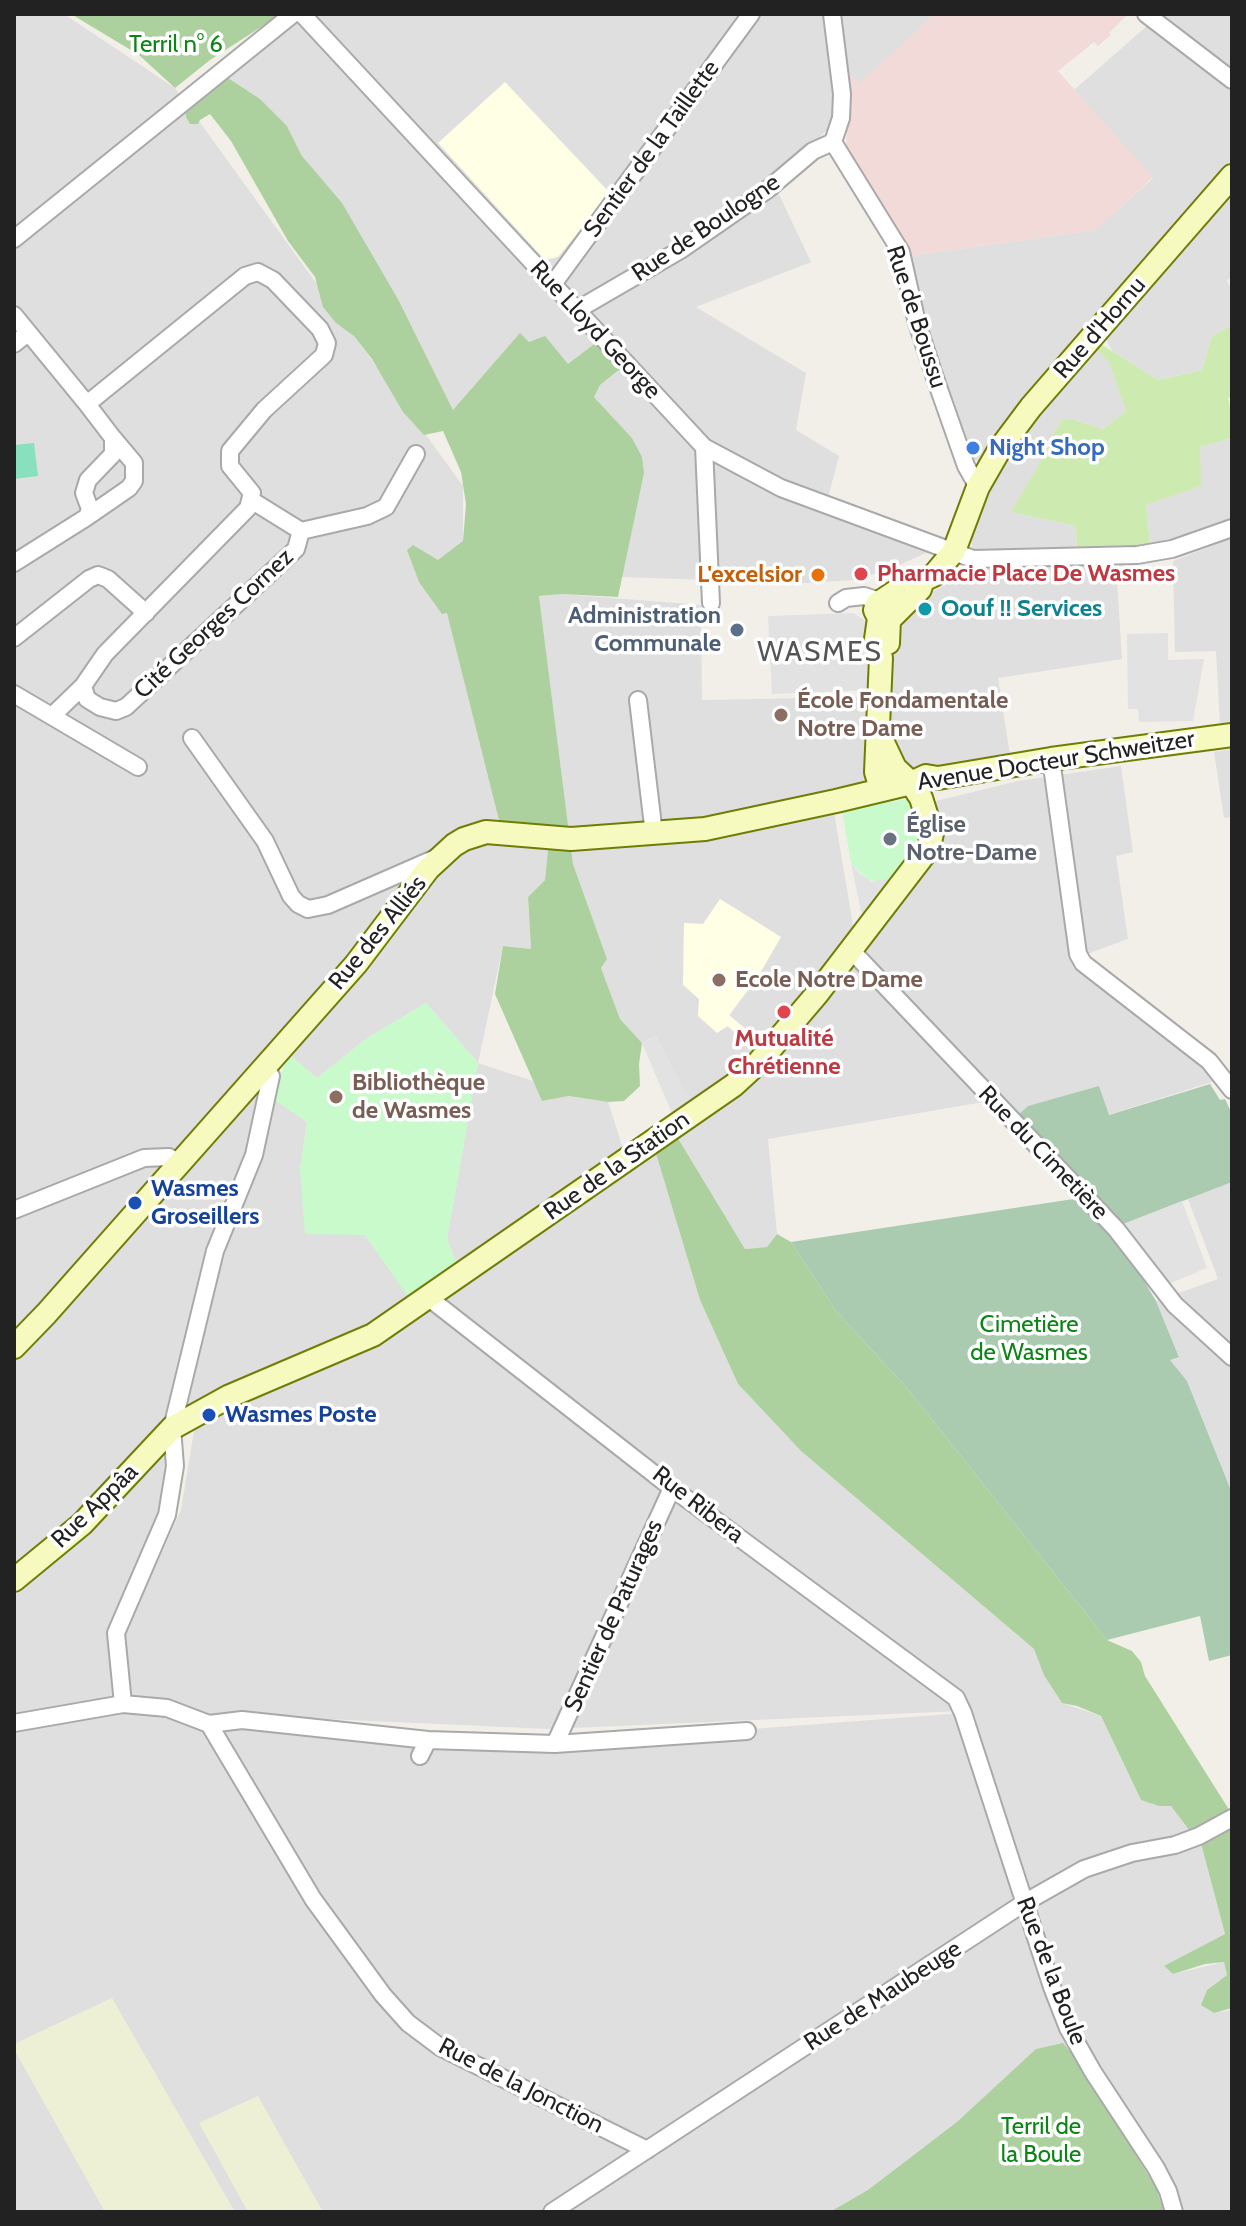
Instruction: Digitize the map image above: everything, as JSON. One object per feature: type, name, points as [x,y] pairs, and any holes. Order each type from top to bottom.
[{"type":"street","points":[[14,239],[293,14]]},
{"type":"street","name":"Rue Lloyd George","points":[[302,14],[704,447],[781,488],[983,561],[1137,555],[1172,549],[1232,528]]},
{"type":"street","name":"Sentier de la Taillette","points":[[553,284],[751,14]]},
{"type":"street","points":[[832,14],[842,94],[841,118],[833,142]]},
{"type":"street","points":[[1146,14],[1232,80]]},
{"type":"street","name":"Rue de Boulogne","points":[[577,310],[682,249],[767,190],[813,151],[833,142]]},
{"type":"street","name":"Rue de Boussu","points":[[833,142],[901,252],[917,323],[934,375],[966,466],[978,487]]},
{"type":"street","name":"Rue d'Hornu","points":[[954,551],[978,487],[1001,447],[1031,407],[1232,176]]},
{"type":"street","name":"Cité Georges Cornez","points":[[87,404],[245,276],[258,272],[265,275],[320,329],[328,350],[264,410],[230,451],[230,466],[249,487],[251,500],[301,531],[367,516],[386,507],[416,454]]},
{"type":"street","points":[[14,315],[134,463],[136,472],[129,488],[14,563]]},
{"type":"street","points":[[14,344],[28,333]]},
{"type":"street","points":[[87,517],[90,509],[84,493],[88,480],[113,454],[113,438]]},
{"type":"street","points":[[704,447],[711,603]]},
{"type":"street","points":[[52,716],[83,686],[105,654],[244,513],[251,500]]},
{"type":"street","name":"Cité Georges Cornez","points":[[83,686],[87,699],[100,707],[116,711],[126,707],[296,549],[301,531]]},
{"type":"street","points":[[881,789],[876,772],[881,658],[888,644],[884,611],[920,589],[923,580],[934,575],[954,551]]},
{"type":"street","points":[[14,638],[98,575],[108,579],[146,613]]},
{"type":"street","points":[[14,694],[138,767]]},
{"type":"street","points":[[638,700],[654,834]]},
{"type":"street","name":"Rue de la Station","points":[[172,1428],[230,1396],[373,1335],[734,1085],[784,1034],[929,848],[930,824],[914,787],[895,768],[878,732]]},
{"type":"street","name":"Avenue Docteur Schweitzer","points":[[881,789],[929,788],[938,778],[1051,759],[1232,735]]},
{"type":"street","points":[[192,738],[265,841],[291,896],[308,909],[328,905],[410,867],[442,856]]},
{"type":"street","points":[[1051,759],[1078,954],[1083,963],[1209,1061],[1232,1090]]},
{"type":"street","name":"Rue des Alliés","points":[[14,1347],[367,951],[428,869],[464,839],[486,832],[571,839],[705,829],[881,789]]},
{"type":"street","name":"Rue du Cimetière","points":[[851,950],[1116,1229],[1175,1305],[1232,1357]]},
{"type":"street","points":[[123,1704],[116,1633],[167,1515],[175,1466],[172,1428],[215,1251],[254,1155],[271,1076],[265,1066]]},
{"type":"street","points":[[14,1210],[144,1158],[169,1157],[180,1163]]},
{"type":"street","name":"Rue Ribera","points":[[429,1298],[672,1488],[956,1698],[963,1713]]},
{"type":"street","name":"Rue Appâa","points":[[14,1580],[82,1524],[172,1428]]},
{"type":"street","name":"Sentier de Paturages","points":[[555,1744],[672,1488]]},
{"type":"street","points":[[14,1723],[123,1704],[167,1708],[209,1724],[242,1720],[428,1740],[555,1744],[747,1731]]},
{"type":"street","name":"Rue de la Boule","points":[[963,1713],[1068,2028],[1156,2168],[1174,2212]]},
{"type":"street","name":"Rue de la Jonction","points":[[209,1724],[313,1899],[383,1995],[419,2031],[440,2047],[476,2066],[647,2150]]},
{"type":"street","points":[[420,1756],[428,1740]]},
{"type":"street","name":"Rue de Maubeuge","points":[[552,2212],[1024,1903],[1084,1869],[1132,1853],[1175,1845],[1231,1819]]},
{"type":"shaded area","points":[[14,14],[64,14],[175,88],[463,486],[463,541],[549,839],[545,880],[528,897],[531,949],[503,946],[478,1063],[426,1003],[366,1039],[317,1078],[287,1053],[269,1082],[273,1098],[307,1122],[300,1170],[365,1235],[423,1315],[432,1310],[434,1303],[655,1149],[700,1300],[738,1384],[801,1451],[1034,1649],[1062,1703],[1101,1716],[1141,1800],[1171,1806],[1199,1836],[1225,1934],[1165,1966],[1173,1974],[1224,1962],[1227,1975],[1207,1990],[1214,2013],[1232,2010],[1232,2212],[14,2212]],"holes":[[[412,904],[390,941],[296,1044]],[[186,1393],[194,1431],[181,1510],[131,1622],[169,1506]],[[960,1711],[963,1713],[555,1744],[238,1715],[549,1729]]]},
{"type":"shaded area","points":[[298,14],[935,14],[860,84],[854,76],[849,77],[832,125],[773,182],[811,262],[696,307],[806,373],[796,430],[839,456],[825,509],[926,553],[888,570],[853,580],[805,583],[620,577],[644,473],[632,438],[594,397],[600,385],[620,368],[568,365],[545,336],[453,410],[399,301],[302,156],[287,126],[228,78]]},
{"type":"shaded area","points":[[935,14],[1128,14],[1098,46],[1094,42],[1058,71],[1153,177],[1096,230],[908,256],[846,150],[849,77],[854,76],[860,83]]},
{"type":"shaded area","points":[[1163,14],[1232,14],[1232,69]]},
{"type":"shaded area","points":[[1149,24],[1232,90],[1232,164],[1086,333],[981,461],[970,460],[938,374],[908,256],[1095,230],[1153,178],[1074,90]]},
{"type":"shaded area","points":[[505,82],[610,193],[558,257],[545,260],[438,143]]},
{"type":"shaded area","points":[[1232,190],[1232,278],[1227,280],[1232,292],[1232,325],[1212,336],[1202,370],[1158,380],[1112,351],[1105,337]]},
{"type":"shaded area","points":[[1092,346],[1109,361],[1126,411],[1103,429],[1075,420],[1062,420],[1040,448],[1046,453],[1012,512],[1076,526],[1077,551],[973,554],[971,534],[980,505],[1005,457]]},
{"type":"shaded area","points":[[1232,438],[1232,525],[1195,539],[1150,544],[1146,505],[1200,486],[1200,447]]},
{"type":"shaded area","points":[[1232,538],[1232,722],[1220,724],[1216,651],[1175,652],[1173,561]]},
{"type":"shaded area","points":[[1116,564],[1122,659],[998,678],[1010,755],[918,773],[902,765],[889,723],[888,686],[897,641],[906,617],[931,592],[982,567]]},
{"type":"shaded area","points":[[562,594],[701,605],[702,700],[857,697],[866,704],[865,745],[870,774],[862,788],[834,812],[854,931],[835,977],[932,802],[1018,781],[1121,766],[1133,852],[1116,856],[1128,939],[1087,954],[1087,974],[1201,1062],[1215,1081],[1108,1115],[1099,1087],[1028,1106],[1019,1114],[999,1094],[995,1100],[768,1139],[777,1234],[767,1247],[745,1249],[676,1135],[681,1085],[656,1036],[642,1043],[620,1020],[601,968],[607,959],[573,864],[539,596]],"holes":[[[720,899],[780,937],[759,975],[729,1016],[765,1045],[759,1053],[727,1026],[698,1016]]]},
{"type":"shaded area","points":[[853,613],[866,621],[869,627],[870,690],[772,694],[768,616]]},
{"type":"shaded area","points":[[1168,633],[1168,660],[1204,659],[1193,721],[1139,722],[1138,709],[1128,709],[1127,634]]},
{"type":"shaded area","points":[[1232,749],[1232,817],[1224,818],[1214,752]]},
{"type":"shaded area","points":[[851,863],[860,874],[873,882],[895,877],[869,915],[861,912]]},
{"type":"shaded area","name":"Ecole Notre Dame","points":[[720,899],[781,937],[759,975],[729,1015],[766,1046],[759,1054],[728,1026],[717,1033],[698,1016],[699,999],[683,985],[684,923],[703,924]]},
{"type":"shaded area","points":[[656,1036],[693,1102],[677,1125],[642,1043]]},
{"type":"shaded area","points":[[478,1063],[536,1082],[543,1101],[569,1096],[608,1102],[625,1155],[458,1267],[447,1239]]},
{"type":"shaded area","points":[[1232,1182],[1232,1493],[1187,1381],[1169,1359],[1179,1356],[1156,1301],[1218,1279],[1188,1199]]},
{"type":"shaded area","points":[[1182,1201],[1207,1268],[1161,1287],[1121,1225]]},
{"type":"shaded area","points":[[112,1998],[235,2212],[105,2212],[14,2044]]},
{"type":"shaded area","points":[[258,2096],[323,2212],[248,2212],[199,2123]]},
{"type":"green space","name":"Terril n° 6","points":[[71,14],[281,14],[210,60],[175,88],[139,55]]},
{"type":"green space","points":[[220,70],[260,99],[287,126],[302,156],[342,203],[399,301],[453,410],[520,333],[529,342],[545,336],[568,364],[597,342],[621,368],[600,385],[594,397],[632,438],[642,457],[644,473],[618,597],[539,596],[573,864],[607,959],[601,968],[620,1019],[642,1043],[640,1086],[624,1101],[608,1102],[569,1096],[542,1101],[495,994],[503,946],[531,949],[528,897],[545,880],[549,839],[500,824],[447,613],[442,614],[419,582],[407,550],[413,545],[438,560],[463,541],[466,504],[461,472],[443,431],[424,435],[403,412],[372,359],[354,336],[336,323],[323,307],[315,277],[288,241],[231,141],[210,114],[198,124],[190,124],[186,117],[185,99]]},
{"type":"green space","points":[[1232,325],[1232,396],[1228,398],[1232,438],[1200,447],[1201,486],[1146,505],[1150,544],[1077,551],[1076,526],[1011,512],[1045,454],[1040,449],[1062,420],[1075,420],[1103,429],[1126,411],[1109,362],[1092,346],[1096,341],[1158,380],[1202,370],[1212,336]]},
{"type":"green space","points":[[34,443],[38,476],[14,479],[14,445]]},
{"type":"green space","points":[[907,799],[919,814],[921,844],[895,877],[880,882],[867,879],[851,863],[842,810]]},
{"type":"green space","points":[[426,1003],[478,1063],[447,1239],[458,1267],[414,1305],[365,1235],[305,1234],[300,1170],[307,1122],[273,1099],[288,1053],[317,1078],[366,1039]]},
{"type":"green space","points":[[1210,1084],[1220,1100],[1225,1099],[1232,1114],[1232,1182],[1121,1225],[1019,1114],[1028,1106],[1099,1086],[1109,1115]]},
{"type":"green space","points":[[676,1135],[745,1249],[767,1247],[777,1234],[791,1242],[836,1311],[907,1388],[1107,1640],[1132,1651],[1141,1662],[1145,1676],[1228,1808],[1232,1826],[1232,2008],[1214,2013],[1201,2005],[1207,1990],[1227,1975],[1224,1962],[1205,1964],[1173,1974],[1164,1966],[1225,1934],[1199,1836],[1190,1831],[1171,1806],[1141,1800],[1101,1716],[1062,1703],[1044,1675],[1034,1649],[801,1451],[738,1384],[700,1300],[655,1150]]},
{"type":"green space","name":"Cimetière de Wasmes","points":[[1080,1198],[1123,1246],[1156,1301],[1179,1357],[1170,1360],[1187,1381],[1232,1493],[1232,1655],[1209,1661],[1200,1616],[1107,1640],[907,1388],[836,1311],[791,1242]]},
{"type":"green space","name":"Terril de la Boule","points":[[1063,2043],[1079,2062],[1156,2188],[1164,2212],[830,2212],[868,2190],[957,2122],[1036,2049]]},
{"type":"place","name":"Night Shop","points":[[973,448]]},
{"type":"place","name":"Pharmacie Place De Wasmes","points":[[861,574]]},
{"type":"place","name":"L'excelsior","points":[[818,575]]},
{"type":"place","name":"Oouf !! Services","points":[[925,609]]},
{"type":"place","name":"Administration Communale","points":[[737,630]]},
{"type":"place","name":"École Fondamentale Notre Dame","points":[[781,715]]},
{"type":"place","name":"Église Notre-Dame","points":[[890,839]]},
{"type":"place","name":"Ecole Notre Dame","points":[[719,980]]},
{"type":"place","name":"Mutualité Chrétienne","points":[[784,1012]]},
{"type":"place","name":"Bibliothèque de Wasmes","points":[[336,1097]]},
{"type":"place","name":"Wasmes Groseillers","points":[[135,1203]]},
{"type":"place","name":"Wasmes Poste","points":[[209,1415]]},
{"type":"district","name":"WASMES","points":[[820,653]]}]
